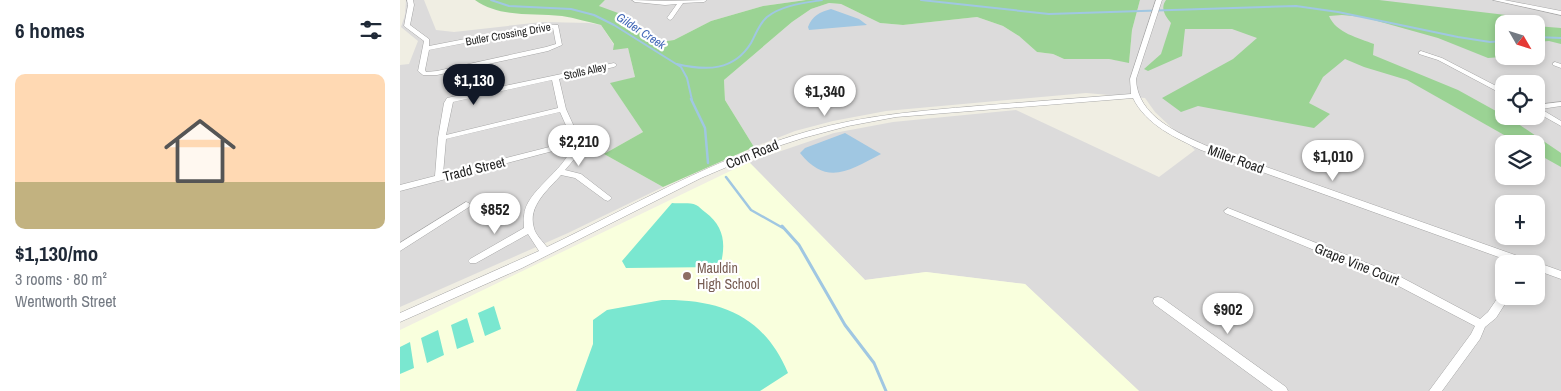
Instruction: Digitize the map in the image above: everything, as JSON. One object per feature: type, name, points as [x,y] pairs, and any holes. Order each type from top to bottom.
[{"type":"street","points":[[410,0],[411,5],[407,26],[428,40],[426,49]]},
{"type":"street","points":[[635,0],[658,3],[704,0]]},
{"type":"street","points":[[1135,96],[1133,79],[1158,0]]},
{"type":"street","points":[[1496,0],[1561,13]]},
{"type":"street","points":[[670,18],[681,2]]},
{"type":"street","name":"Butler Crossing Drive","points":[[548,25],[556,26],[560,41],[559,45],[548,49],[428,74],[423,73],[421,70],[426,49],[548,25]]},
{"type":"street","points":[[1421,53],[1440,60],[1495,88]]},
{"type":"street","name":"Stolls Alley","points":[[442,138],[450,100],[614,65]]},
{"type":"street","points":[[545,252],[529,229],[528,214],[536,199],[573,156],[577,142],[562,109],[555,78]]},
{"type":"street","name":"Corn Road","points":[[400,318],[545,252],[746,156],[823,129],[861,120],[896,115],[1135,96]]},
{"type":"street","name":"Miller Road","points":[[1135,96],[1141,106],[1160,124],[1178,136],[1204,148],[1503,255]]},
{"type":"street","points":[[1545,107],[1561,104]]},
{"type":"street","points":[[439,178],[442,138],[562,109]]},
{"type":"street","points":[[1545,114],[1561,124]]},
{"type":"street","name":"Tradd Street","points":[[400,188],[577,142]]},
{"type":"street","points":[[561,172],[578,176],[608,198]]},
{"type":"street","points":[[400,248],[466,205]]},
{"type":"street","name":"Grape Vine Court","points":[[1228,211],[1393,278],[1482,324]]},
{"type":"street","points":[[473,261],[529,229]]},
{"type":"street","points":[[1545,269],[1561,275]]},
{"type":"street","points":[[1158,301],[1282,391]]},
{"type":"street","points":[[1436,391],[1476,336],[1482,324],[1492,315],[1499,305]]},
{"type":"shaded area","points":[[406,0],[424,0],[436,30],[454,32],[542,22],[601,25],[614,45],[628,48],[635,77],[611,84],[643,132],[604,154],[663,187],[568,233],[400,307],[400,65],[409,64],[418,41],[401,27],[405,15]]},
{"type":"shaded area","points":[[605,0],[806,0],[763,6],[711,21],[674,40],[660,42],[629,28],[599,6]]},
{"type":"shaded area","points":[[1140,0],[1561,0],[1561,391],[1139,391],[1025,284],[926,272],[865,280],[749,162],[834,133],[893,122],[1016,110],[1159,177],[1195,150],[1155,112],[1145,98],[1086,93],[886,111],[833,121],[795,131],[754,147],[725,100],[724,80],[792,22],[811,9],[829,3],[841,4],[880,23],[903,25],[977,17],[1003,26],[1019,36],[1037,52],[1053,54],[1064,59],[1109,59],[1129,62],[1132,30]]},
{"type":"shaded area","points":[[831,9],[859,19],[867,25],[809,30],[808,27],[814,17]]},
{"type":"shaded area","points":[[845,133],[881,154],[849,170],[829,172],[820,170],[800,153],[805,148]]},
{"type":"shaded area","name":"Mauldin High School","points":[[749,162],[865,280],[926,272],[1025,284],[1139,391],[400,391],[400,330]]},
{"type":"shaded area","points":[[672,203],[697,206],[717,224],[723,244],[720,267],[626,268],[622,261]]},
{"type":"shaded area","points":[[662,300],[703,303],[738,315],[766,337],[778,353],[788,373],[760,391],[576,391],[593,344],[593,320],[607,310]]},
{"type":"shaded area","points":[[494,306],[501,329],[485,336],[478,313]]},
{"type":"shaded area","points":[[467,318],[474,342],[457,349],[451,325]]},
{"type":"shaded area","points":[[438,330],[444,355],[427,363],[421,338]]},
{"type":"shaded area","points":[[410,342],[414,368],[400,374],[400,347]]},
{"type":"green space","points":[[475,0],[605,0],[599,6],[629,17],[630,28],[660,42],[674,40],[711,21],[763,6],[806,0],[1140,0],[1132,30],[1129,63],[1109,59],[1064,59],[1053,54],[1037,52],[1019,36],[1003,26],[977,17],[903,25],[880,23],[841,4],[829,3],[811,9],[792,22],[724,80],[725,100],[754,147],[663,187],[604,154],[643,132],[610,83],[635,77],[628,48],[613,50],[614,44],[601,25],[562,16],[517,14],[495,10]]},
{"type":"green space","points":[[1166,0],[1379,0],[1506,15],[1495,15],[1495,57],[1488,58],[1438,38],[1363,17],[1329,16],[1332,22],[1342,31],[1374,44],[1373,55],[1458,90],[1495,110],[1495,125],[1520,125],[1535,135],[1504,135],[1407,80],[1345,59],[1323,77],[1309,103],[1330,114],[1314,128],[1198,106],[1181,112],[1162,98],[1233,59],[1257,38],[1232,29],[1185,29],[1182,56],[1148,71],[1144,69],[1161,54],[1171,23],[1165,15],[1164,3]]},
{"type":"green space","points":[[1545,27],[1561,28],[1561,44],[1545,41]]},
{"type":"green space","points":[[1545,142],[1561,153],[1561,167],[1545,158]]},
{"type":"waterway","name":"Gilder Creek","points":[[491,0],[509,6],[571,9],[594,15],[614,25],[681,67],[687,78],[692,100]]},
{"type":"waterway","points":[[677,64],[698,68],[718,67],[728,64],[744,52],[767,17],[793,5],[822,0]]},
{"type":"waterway","points":[[921,0],[1049,14],[1296,6],[1338,12],[1458,37],[1495,42]]},
{"type":"waterway","points":[[1545,37],[1561,38]]},
{"type":"waterway","name":"Gilder Creek","points":[[691,99],[705,128],[708,163]]},
{"type":"waterway","name":"Gilder Creek","points":[[726,177],[751,210],[783,228]]},
{"type":"waterway","name":"Gilder Creek","points":[[782,226],[799,245],[845,325],[874,363],[886,391]]},
{"type":"place","name":"Mauldin High School","points":[[687,276]]}]
